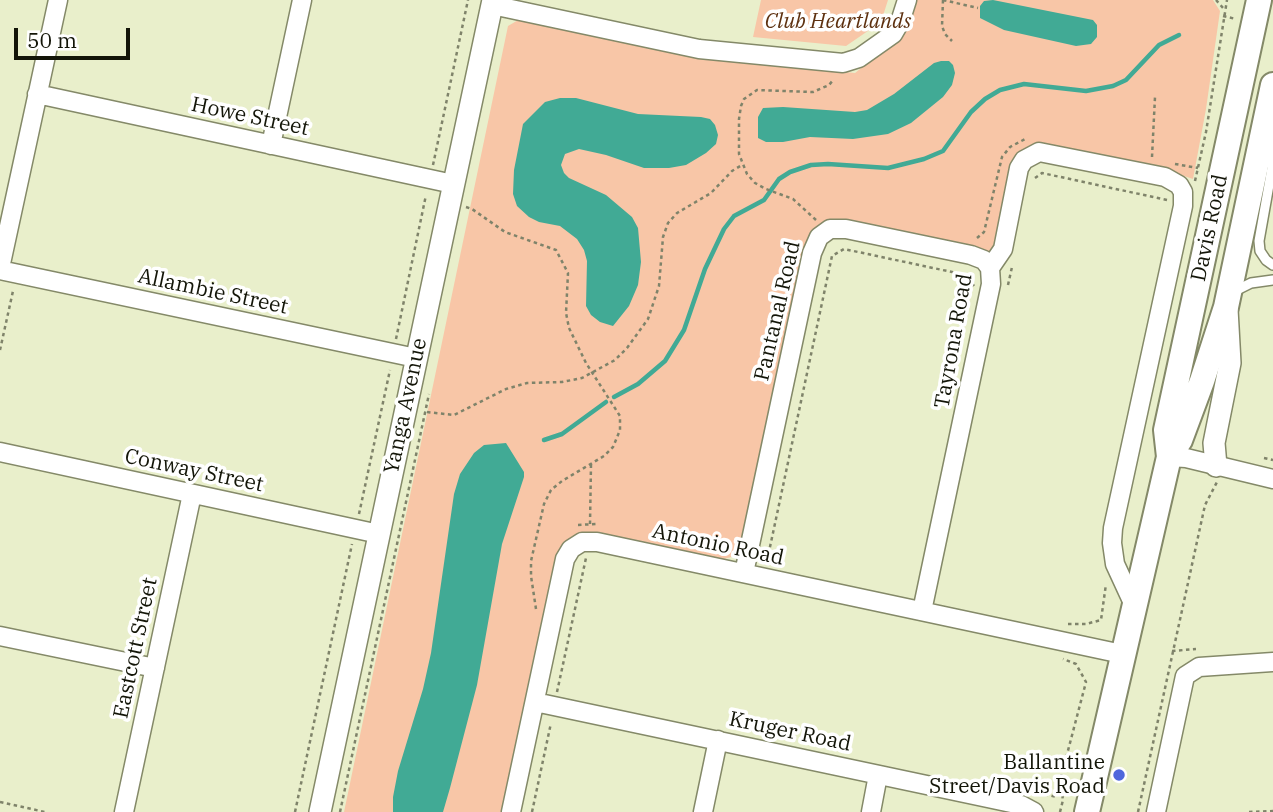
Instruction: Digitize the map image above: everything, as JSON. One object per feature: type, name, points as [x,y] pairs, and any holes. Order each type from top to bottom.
[{"type":"main road","name":"Davis Road","points":[[1169,457],[1166,430],[1259,0]]},
{"type":"main road","name":"Davis Road","points":[[1087,812],[1133,603],[1169,457],[1180,440],[1228,301],[1271,95]]},
{"type":"street","points":[[0,269],[58,0]]},
{"type":"street","points":[[271,145],[302,0]]},
{"type":"street","points":[[492,3],[699,49],[839,63],[859,58],[893,34],[900,22],[906,0]]},
{"type":"street","name":"Yanga Avenue","points":[[320,812],[492,3]]},
{"type":"street","name":"Howe Street","points":[[37,94],[430,178],[451,194]]},
{"type":"street","name":"Tayrona Road","points":[[922,611],[991,284],[990,268],[1003,249],[1018,168],[1027,158],[1039,152],[1152,174],[1174,172]]},
{"type":"street","name":"Davis Road","points":[[1133,603],[1115,564],[1112,543],[1183,206],[1183,192],[1174,172]]},
{"type":"street","name":"Pantanal Road","points":[[746,565],[812,253],[819,237],[830,229],[846,229],[971,255],[984,260],[990,268]]},
{"type":"street","name":"Allambie Street","points":[[0,269],[416,358]]},
{"type":"street","points":[[1222,467],[1214,443],[1230,363],[1228,301]]},
{"type":"street","name":"Conway Street","points":[[0,452],[379,534]]},
{"type":"street","points":[[1169,457],[1186,458],[1273,479]]},
{"type":"street","name":"Eastcott Street","points":[[124,812],[192,494]]},
{"type":"street","name":"Antonio Road","points":[[511,812],[565,559],[571,549],[582,542],[746,565],[922,611],[1122,654]]},
{"type":"street","points":[[0,636],[155,668]]},
{"type":"street","points":[[1156,812],[1185,676],[1199,667],[1273,662]]},
{"type":"street","name":"Kruger Road","points":[[534,702],[1021,805],[1034,812]]},
{"type":"street","points":[[703,812],[718,740]]},
{"type":"street","points":[[871,812],[878,775]]},
{"type":"lane","points":[[1271,95],[1272,168],[1259,241],[1260,251],[1273,265]]},
{"type":"lane","points":[[1228,301],[1251,283],[1273,280]]},
{"type":"path","points":[[295,812],[468,0]]},
{"type":"path","points":[[952,41],[942,26],[943,0],[978,8]]},
{"type":"path","points":[[1216,0],[1224,9]]},
{"type":"path","points":[[804,208],[793,199],[755,183],[742,165],[738,137],[741,106],[744,99],[757,90],[821,90],[834,80],[839,63]]},
{"type":"path","points":[[1152,174],[1155,97]]},
{"type":"path","points":[[970,240],[978,238],[984,232],[1002,158],[1015,143],[1034,138]]},
{"type":"path","points":[[406,408],[436,415],[454,415],[494,394],[517,386],[562,382],[593,373],[615,360],[648,319],[659,286],[663,237],[668,223],[677,213],[711,193],[732,171],[742,165]]},
{"type":"path","points":[[1030,181],[1042,173],[1167,200],[1174,172],[1198,168]]},
{"type":"path","points":[[451,194],[505,232],[556,250],[568,273],[566,313],[569,328],[615,407],[620,423],[613,447],[551,490],[544,504],[531,561],[538,619],[541,606]]},
{"type":"path","points":[[810,224],[821,216]]},
{"type":"path","points":[[746,565],[767,561],[832,256],[844,249],[966,275],[974,286]]},
{"type":"path","points":[[1007,288],[1013,261]]},
{"type":"path","points":[[590,524],[591,464]]},
{"type":"path","points":[[1138,812],[1205,505],[1222,467]]},
{"type":"path","points":[[575,526],[599,524]]},
{"type":"path","points":[[532,812],[586,556]]},
{"type":"path","points":[[1063,624],[1086,624],[1101,620],[1105,603],[1105,579]]},
{"type":"path","points":[[1053,655],[1076,664],[1086,682],[1060,781],[1063,800],[1060,812]]},
{"type":"path","points":[[0,802],[46,812]]},
{"type":"path","points":[[1250,812],[1273,811]]},
{"type":"green space","name":"Club Heartlands","points":[[761,0],[888,0],[881,22],[846,46],[753,37]]},
{"type":"green space","points":[[913,0],[1213,0],[1220,11],[1193,179],[1175,173],[1034,146],[1000,242],[990,252],[844,220],[833,219],[820,224],[813,230],[805,247],[741,544],[735,556],[720,560],[594,533],[571,537],[556,559],[503,812],[344,812],[508,26],[520,19],[705,58],[855,73],[894,42]]},
{"type":"water","points":[[993,0],[1093,20],[1097,25],[1097,37],[1091,44],[1076,46],[1004,30],[980,18],[980,6],[984,1]]},
{"type":"water","points":[[949,61],[953,65],[955,73],[952,85],[943,97],[911,123],[888,134],[853,139],[810,137],[783,142],[766,142],[758,138],[758,117],[763,108],[855,112],[867,110],[894,94],[934,63]]},
{"type":"water","points":[[576,98],[638,114],[710,119],[718,135],[716,144],[706,153],[686,165],[669,168],[644,168],[579,149],[565,154],[561,165],[564,173],[569,178],[606,195],[632,217],[638,228],[641,262],[638,285],[629,306],[613,326],[600,322],[591,315],[586,306],[587,261],[577,239],[560,226],[529,217],[517,206],[513,194],[514,170],[523,124],[545,102]]},
{"type":"water","points":[[506,443],[524,472],[524,477],[502,544],[477,685],[443,812],[393,812],[398,771],[431,653],[454,494],[460,474],[474,453],[484,445]]},
{"type":"waterway","points":[[614,397],[638,384],[665,361],[684,330],[705,269],[724,229],[734,216],[764,200],[779,179],[811,165],[888,168],[924,159],[943,151],[971,112],[1000,90],[1024,84],[1086,91],[1113,86],[1126,80],[1159,45],[1179,35]]},
{"type":"waterway","points":[[544,440],[562,434],[606,402]]},
{"type":"place","name":"Ballantine Street/Davis Road","points":[[1119,775]]}]
